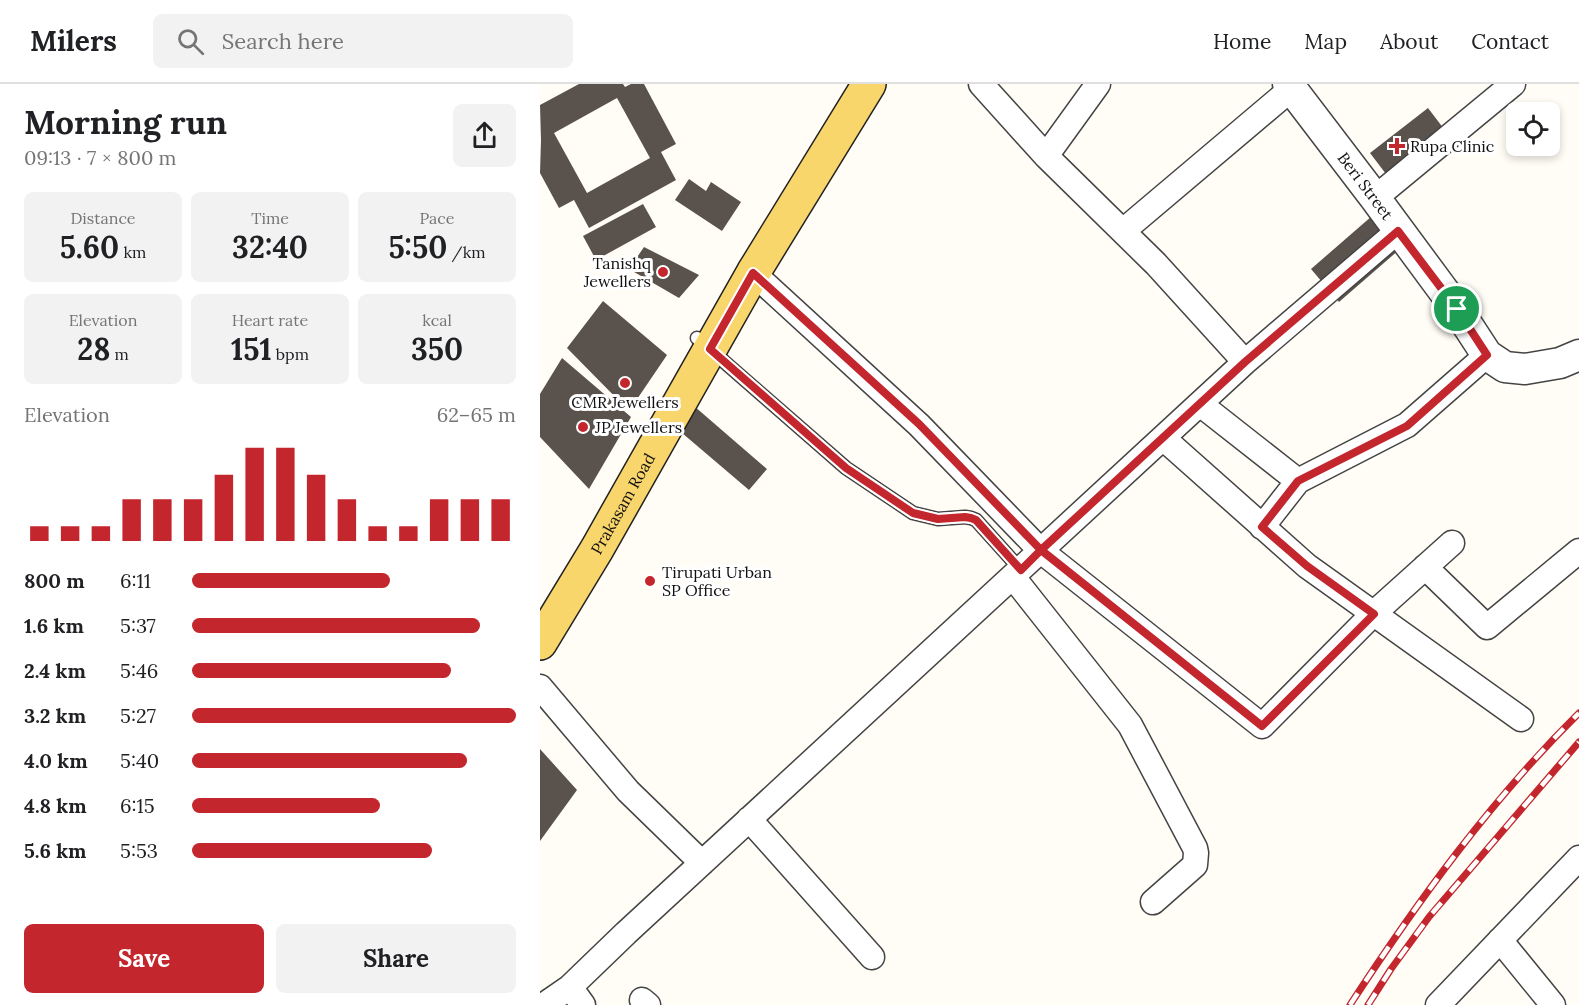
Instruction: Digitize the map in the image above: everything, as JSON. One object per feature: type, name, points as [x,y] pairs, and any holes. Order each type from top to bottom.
[{"type":"main road","name":"Prakasam Road","points":[[540,643],[597,549],[704,343],[853,84]]},
{"type":"main road","name":"Prakasam Road","points":[[540,614],[677,371],[704,343],[753,273],[869,84]]},
{"type":"street","points":[[981,84],[1046,156],[1156,264],[1245,362]]},
{"type":"street","points":[[1046,156],[1098,84]]},
{"type":"street","points":[[1375,198],[1513,84]]},
{"type":"street","points":[[1123,231],[1290,86]]},
{"type":"street","name":"Beri Street","points":[[1290,86],[1457,309],[1487,355]]},
{"type":"street","points":[[544,1005],[576,996],[626,933],[1245,362],[1398,231]]},
{"type":"street","points":[[753,273],[919,424],[1041,550],[1262,726],[1374,614],[1452,543]]},
{"type":"street","points":[[1262,527],[1298,481],[1407,426],[1487,355],[1505,367],[1525,369],[1560,363],[1579,355]]},
{"type":"street","points":[[1200,404],[1298,481]]},
{"type":"street","points":[[1163,438],[1307,566],[1521,719]]},
{"type":"street","points":[[1425,567],[1487,627],[1579,551]]},
{"type":"street","points":[[1017,573],[1130,725],[1196,848],[1195,865],[1153,902]]},
{"type":"street","points":[[540,687],[628,791],[702,863]]},
{"type":"street","points":[[749,819],[872,957]]},
{"type":"street","points":[[1438,1005],[1579,858]]},
{"type":"street","points":[[1500,940],[1553,1005]]},
{"type":"lane","points":[[704,343],[846,468],[913,513],[938,519],[965,517],[976,520],[1017,573]]},
{"type":"building","points":[[579,84],[623,84],[625,87],[631,84],[644,84],[676,144],[661,152],[676,180],[589,228],[574,200],[559,208],[540,173],[540,105]],"holes":[[[617,98],[650,158],[587,193],[554,133]]]},
{"type":"building","points":[[1428,108],[1444,129],[1386,174],[1370,153]]},
{"type":"building","points":[[689,179],[706,191],[711,182],[741,202],[722,231],[675,200]]},
{"type":"building","points":[[643,204],[656,227],[596,260],[583,236]]},
{"type":"building","points":[[1372,216],[1400,249],[1339,302],[1311,269]]},
{"type":"building","name":"Tanishq Jewellers","points":[[644,247],[699,275],[679,298],[629,269]]},
{"type":"building","name":"CMR Jewellers","points":[[603,301],[667,355],[629,411],[567,348]]},
{"type":"building","name":"JP Jewellers","points":[[562,358],[631,417],[589,489],[540,437],[540,394]]},
{"type":"building","points":[[694,406],[767,469],[749,490],[675,427]]},
{"type":"building","points":[[540,749],[577,790],[540,841]]},
{"type":"railway","points":[[1350,1005],[1429,890],[1486,816],[1579,713]]},
{"type":"railway","points":[[1368,1005],[1429,917],[1579,742]]},
{"type":"place","name":"Rupa Clinic","points":[[1397,146]]},
{"type":"place","name":"Tanishq Jewellers","points":[[663,272]]},
{"type":"place","name":"CMR Jewellers","points":[[625,383]]},
{"type":"place","name":"JP Jewellers","points":[[583,427]]},
{"type":"place","name":"Tirupati Urban SP Office","points":[[650,581]]},
{"type":"route","points":[[1457,309],[1398,231],[1245,362],[1041,550],[919,424],[753,273],[710,349],[846,468],[913,513],[927,518],[965,517],[976,520],[1021,570],[1041,550],[1262,726],[1374,614],[1307,566],[1262,527],[1298,481],[1407,426],[1487,355],[1457,309]]}]
